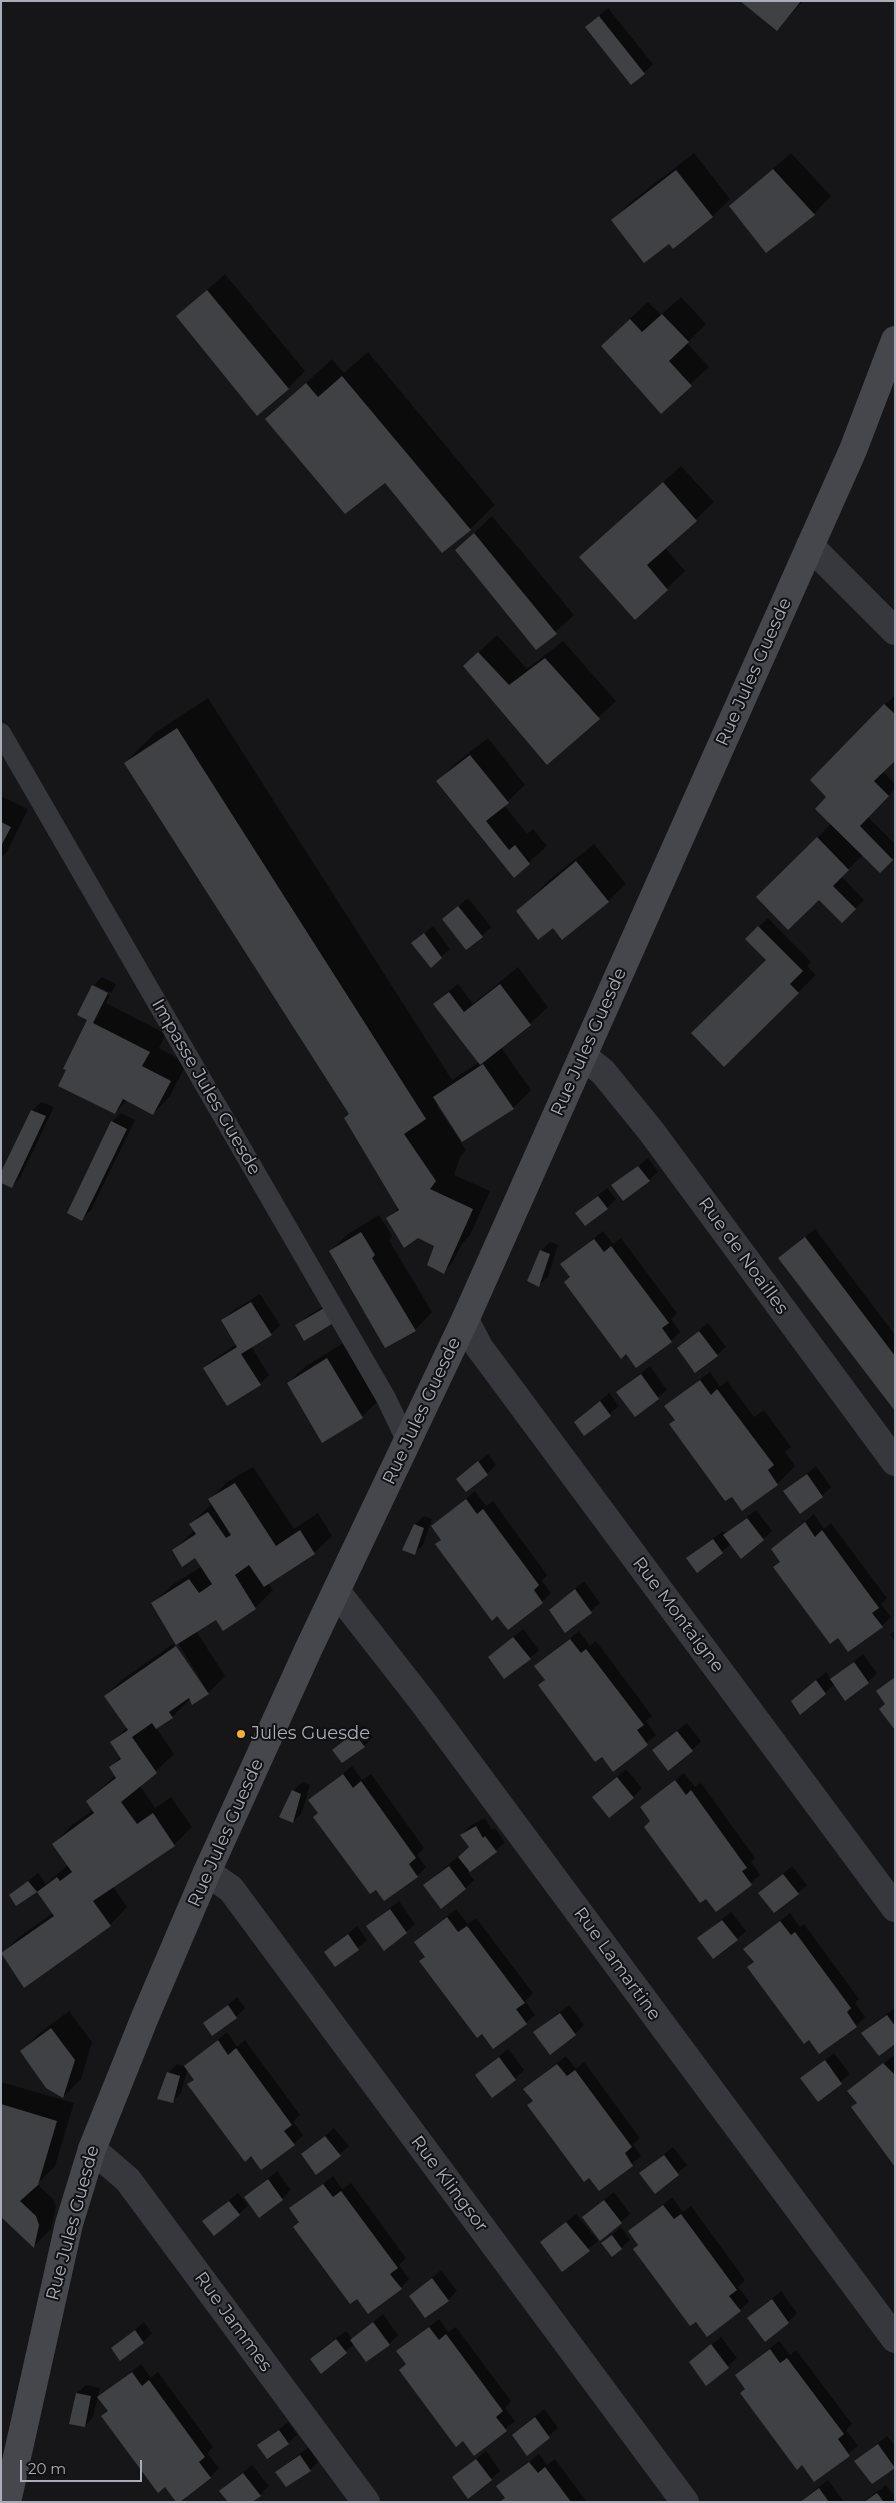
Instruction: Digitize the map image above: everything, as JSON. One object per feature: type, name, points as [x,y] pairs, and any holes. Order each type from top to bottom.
[{"type":"main road","name":"Rue Jules Guesde","points":[[13,2497],[69,2224],[92,2149],[207,1872],[336,1592],[465,1320],[853,450],[895,340]]},
{"type":"street","points":[[810,546],[895,631]]},
{"type":"street","name":"Rue de Noailles","points":[[583,1056],[603,1072],[651,1132],[895,1462]]},
{"type":"street","name":"Rue Montaigne","points":[[465,1320],[479,1347],[895,1908]]},
{"type":"street","name":"Rue Lamartine","points":[[336,1592],[423,1702],[895,2340]]},
{"type":"street","name":"Rue Klingsor","points":[[207,1872],[231,1889],[685,2502]]},
{"type":"street","name":"Rue Jammes","points":[[92,2149],[128,2180],[366,2502]]},
{"type":"lane","name":"Impasse Jules Guesde","points":[[1,733],[386,1398],[407,1442]]},
{"type":"building","points":[[740,1],[801,1],[777,31]]},
{"type":"building","points":[[599,16],[645,74],[631,85],[585,27]]},
{"type":"building","points":[[773,169],[815,215],[766,253],[729,206]]},
{"type":"building","points":[[676,170],[713,217],[673,249],[669,244],[644,263],[611,220]]},
{"type":"building","points":[[207,290],[289,389],[257,416],[176,316]]},
{"type":"building","points":[[662,314],[689,342],[669,361],[692,386],[661,414],[601,346],[630,319],[642,332]]},
{"type":"building","points":[[342,376],[471,530],[442,553],[385,483],[345,514],[265,419],[306,383],[318,397]]},
{"type":"building","points":[[663,482],[697,521],[647,565],[668,590],[635,620],[579,557]]},
{"type":"building","points":[[474,533],[557,634],[536,650],[455,550]]},
{"type":"building","points":[[478,652],[509,685],[545,658],[600,719],[547,765],[463,666]]},
{"type":"building","points":[[884,704],[895,714],[895,761],[874,781],[889,796],[860,826],[893,860],[880,873],[815,809],[826,797],[810,780]]},
{"type":"building","points":[[177,728],[426,1119],[404,1134],[436,1181],[430,1189],[473,1209],[444,1274],[427,1265],[434,1246],[418,1238],[404,1248],[386,1218],[399,1210],[344,1118],[349,1114],[124,763]]},
{"type":"building","points":[[470,755],[509,803],[486,821],[509,850],[515,845],[530,864],[514,878],[436,781]]},
{"type":"building","points":[[1,822],[11,827],[1,846]]},
{"type":"building","points":[[817,837],[849,870],[833,886],[856,909],[842,923],[819,900],[788,930],[756,897]]},
{"type":"building","points":[[576,861],[609,902],[562,940],[553,928],[538,940],[516,911]]},
{"type":"building","points":[[458,906],[483,937],[466,950],[442,919]]},
{"type":"building","points":[[758,926],[803,971],[790,984],[799,993],[724,1067],[691,1033],[766,960],[745,939]]},
{"type":"building","points":[[424,933],[442,958],[431,968],[411,943]]},
{"type":"building","points":[[500,984],[531,1025],[480,1065],[433,1004],[449,992],[464,1012]]},
{"type":"building","points":[[92,985],[108,993],[93,1023],[150,1052],[142,1066],[171,1081],[153,1115],[123,1099],[115,1114],[58,1086],[66,1070],[63,1069],[87,1020],[77,1015]]},
{"type":"building","points":[[483,1064],[514,1109],[462,1142],[433,1097]]},
{"type":"building","points":[[31,1110],[46,1116],[12,1188],[1,1183],[1,1172]]},
{"type":"building","points":[[111,1121],[127,1129],[82,1221],[67,1213]]},
{"type":"building","points":[[638,1166],[650,1181],[623,1201],[611,1185]]},
{"type":"building","points":[[598,1196],[608,1209],[585,1226],[575,1213]]},
{"type":"building","points":[[361,1232],[375,1255],[372,1258],[416,1331],[385,1348],[329,1251]]},
{"type":"building","points":[[805,1237],[895,1356],[895,1411],[778,1258]]},
{"type":"building","points":[[594,1239],[604,1252],[611,1246],[669,1323],[662,1328],[672,1342],[636,1368],[626,1354],[621,1359],[564,1282],[570,1277],[560,1264]]},
{"type":"building","points":[[540,1250],[550,1254],[539,1287],[527,1281]]},
{"type":"building","points":[[251,1302],[272,1335],[241,1354],[261,1385],[227,1406],[203,1368],[237,1347],[221,1320]]},
{"type":"building","points":[[326,1307],[335,1322],[304,1341],[295,1325]]},
{"type":"building","points":[[699,1331],[718,1356],[695,1373],[677,1348]]},
{"type":"building","points":[[327,1358],[363,1418],[322,1443],[287,1383]]},
{"type":"building","points":[[641,1374],[659,1399],[635,1417],[616,1392]]},
{"type":"building","points":[[700,1380],[711,1395],[717,1389],[774,1465],[768,1470],[778,1485],[742,1511],[732,1497],[725,1501],[669,1424],[675,1420],[664,1406]]},
{"type":"building","points":[[600,1401],[611,1416],[584,1436],[574,1422]]},
{"type":"building","points":[[478,1461],[488,1475],[466,1492],[456,1479]]},
{"type":"building","points":[[807,1474],[823,1497],[800,1514],[783,1491]]},
{"type":"building","points":[[235,1483],[276,1546],[300,1530],[315,1554],[264,1587],[249,1565],[235,1575],[256,1609],[223,1631],[216,1620],[176,1645],[151,1603],[189,1579],[199,1593],[212,1584],[195,1558],[182,1567],[172,1550],[196,1534],[189,1524],[208,1512],[226,1538],[231,1535],[208,1499]]},
{"type":"building","points":[[466,1499],[477,1514],[483,1509],[539,1585],[534,1590],[543,1603],[508,1630],[497,1616],[492,1621],[435,1544],[441,1540],[431,1526]]},
{"type":"building","points":[[747,1518],[764,1540],[741,1559],[723,1535]]},
{"type":"building","points":[[805,1522],[815,1537],[822,1530],[879,1608],[872,1613],[883,1627],[848,1652],[838,1638],[830,1644],[773,1567],[780,1562],[771,1549]]},
{"type":"building","points":[[414,1524],[424,1528],[415,1555],[402,1550]]},
{"type":"building","points":[[713,1539],[723,1553],[697,1573],[686,1558]]},
{"type":"building","points":[[575,1589],[592,1613],[565,1633],[549,1610]]},
{"type":"building","points":[[513,1637],[531,1659],[504,1679],[488,1657]]},
{"type":"building","points":[[570,1639],[581,1653],[586,1649],[644,1725],[637,1730],[648,1745],[613,1772],[602,1757],[595,1762],[538,1685],[545,1680],[534,1666]]},
{"type":"building","points":[[176,1646],[209,1694],[192,1705],[189,1698],[169,1712],[173,1718],[156,1729],[152,1723],[132,1737],[157,1773],[121,1802],[137,1824],[153,1813],[175,1846],[93,1901],[111,1926],[24,1988],[1,1953],[54,1916],[37,1892],[57,1877],[60,1881],[72,1872],[52,1844],[94,1813],[86,1801],[116,1778],[109,1767],[121,1759],[110,1742],[128,1730],[104,1696]]},
{"type":"building","points":[[854,1662],[869,1683],[845,1701],[830,1679]]},
{"type":"building","points":[[895,1677],[895,1730],[879,1709],[885,1704],[876,1691]]},
{"type":"building","points":[[816,1680],[826,1694],[800,1715],[791,1701]]},
{"type":"building","points":[[677,1731],[693,1751],[668,1771],[652,1750]]},
{"type":"building","points":[[354,1733],[365,1747],[342,1763],[332,1750]]},
{"type":"building","points":[[343,1774],[353,1788],[361,1781],[416,1858],[409,1864],[418,1877],[384,1901],[376,1890],[370,1894],[313,1817],[318,1813],[308,1800]]},
{"type":"building","points":[[617,1777],[634,1798],[609,1818],[592,1797]]},
{"type":"building","points":[[675,1780],[686,1795],[691,1790],[747,1868],[742,1871],[752,1885],[716,1912],[706,1899],[700,1903],[644,1827],[650,1821],[640,1807]]},
{"type":"building","points":[[292,1790],[301,1794],[293,1823],[279,1817]]},
{"type":"building","points":[[476,1826],[483,1838],[485,1836],[497,1852],[470,1872],[458,1857],[469,1847],[460,1835]]},
{"type":"building","points":[[449,1866],[466,1889],[441,1909],[423,1885]]},
{"type":"building","points":[[783,1874],[799,1894],[774,1913],[758,1893]]},
{"type":"building","points":[[28,1881],[37,1892],[16,1906],[9,1895]]},
{"type":"building","points":[[390,1909],[407,1933],[384,1951],[366,1926]]},
{"type":"building","points":[[447,1917],[458,1932],[467,1926],[525,2003],[516,2009],[527,2024],[493,2049],[482,2034],[477,2038],[419,1961],[425,1957],[414,1942]]},
{"type":"building","points":[[722,1920],[738,1940],[713,1959],[697,1938]]},
{"type":"building","points":[[780,1921],[791,1935],[795,1932],[851,2008],[847,2012],[857,2027],[819,2054],[809,2040],[804,2044],[747,1967],[754,1962],[743,1949]]},
{"type":"building","points":[[348,1934],[359,1950],[335,1967],[324,1952]]},
{"type":"building","points":[[228,2005],[237,2018],[212,2036],[203,2023]]},
{"type":"building","points":[[560,2013],[576,2035],[550,2055],[533,2032]]},
{"type":"building","points":[[887,2015],[895,2026],[895,2044],[879,2056],[861,2033]]},
{"type":"building","points":[[51,2028],[75,2060],[63,2098],[46,2088],[20,2051]]},
{"type":"building","points":[[218,2040],[228,2055],[236,2048],[292,2125],[284,2131],[295,2145],[261,2170],[251,2156],[245,2162],[187,2084],[194,2080],[184,2066]]},
{"type":"building","points":[[499,2057],[516,2080],[492,2098],[475,2075]]},
{"type":"building","points":[[825,2060],[842,2084],[818,2102],[800,2078]]},
{"type":"building","points":[[883,2063],[895,2075],[895,2167],[851,2107],[857,2103],[847,2091]]},
{"type":"building","points":[[557,2064],[567,2076],[575,2070],[632,2147],[625,2153],[633,2166],[599,2191],[589,2178],[584,2182],[527,2105],[533,2101],[523,2089]]},
{"type":"building","points":[[167,2072],[180,2076],[173,2103],[157,2099]]},
{"type":"building","points":[[1,2104],[57,2121],[38,2185],[20,2201],[36,2216],[39,2225],[34,2248],[1,2217]]},
{"type":"building","points":[[325,2136],[341,2156],[316,2175],[301,2154]]},
{"type":"building","points":[[664,2155],[679,2175],[655,2194],[639,2173]]},
{"type":"building","points":[[268,2179],[283,2200],[259,2218],[244,2197]]},
{"type":"building","points":[[323,2184],[333,2197],[341,2191],[398,2268],[390,2274],[402,2289],[368,2314],[357,2299],[350,2304],[293,2227],[299,2222],[289,2208]]},
{"type":"building","points":[[604,2200],[622,2223],[600,2241],[582,2217]]},
{"type":"building","points":[[229,2201],[240,2215],[214,2236],[202,2221]]},
{"type":"building","points":[[663,2205],[674,2219],[681,2214],[737,2290],[729,2296],[741,2311],[707,2337],[696,2322],[690,2326],[633,2249],[638,2245],[628,2231]]},
{"type":"building","points":[[566,2222],[590,2251],[562,2272],[540,2242]]},
{"type":"building","points":[[612,2235],[622,2249],[612,2257],[601,2243]]},
{"type":"building","points":[[432,2278],[449,2301],[425,2318],[409,2296]]},
{"type":"building","points":[[772,2299],[789,2323],[765,2342],[747,2318]]},
{"type":"building","points":[[373,2322],[390,2345],[366,2362],[350,2340]]},
{"type":"building","points":[[429,2327],[439,2340],[446,2334],[503,2411],[496,2417],[507,2431],[474,2456],[463,2441],[456,2447],[399,2370],[406,2364],[396,2351]]},
{"type":"building","points":[[135,2330],[144,2343],[120,2361],[111,2348]]},
{"type":"building","points":[[336,2339],[347,2353],[321,2374],[310,2359]]},
{"type":"building","points":[[711,2344],[729,2368],[706,2386],[689,2362]]},
{"type":"building","points":[[770,2349],[780,2363],[787,2358],[844,2434],[838,2439],[850,2456],[814,2482],[802,2465],[797,2470],[740,2393],[745,2389],[735,2375]]},
{"type":"building","points":[[132,2372],[142,2386],[149,2380],[205,2457],[199,2462],[211,2478],[180,2502],[176,2502],[165,2487],[158,2493],[101,2416],[108,2411],[97,2397]]},
{"type":"building","points":[[76,2393],[91,2396],[85,2427],[69,2424]]},
{"type":"building","points":[[535,2417],[550,2438],[527,2456],[512,2435]]},
{"type":"building","points":[[279,2430],[289,2444],[267,2459],[257,2445]]},
{"type":"building","points":[[878,2444],[895,2468],[872,2484],[854,2461]]},
{"type":"building","points":[[300,2455],[311,2471],[286,2487],[275,2472]]},
{"type":"building","points":[[476,2459],[492,2480],[468,2499],[452,2477]]},
{"type":"building","points":[[529,2462],[538,2473],[545,2467],[571,2502],[499,2502],[505,2498],[496,2486]]},
{"type":"building","points":[[243,2473],[261,2496],[252,2502],[228,2502],[219,2491]]},
{"type":"building","points":[[819,2488],[829,2502],[800,2502]]},
{"type":"building","points":[[877,2493],[884,2502],[864,2502]]},
{"type":"place","name":"Jules Guesde","points":[[241,1734]]}]
